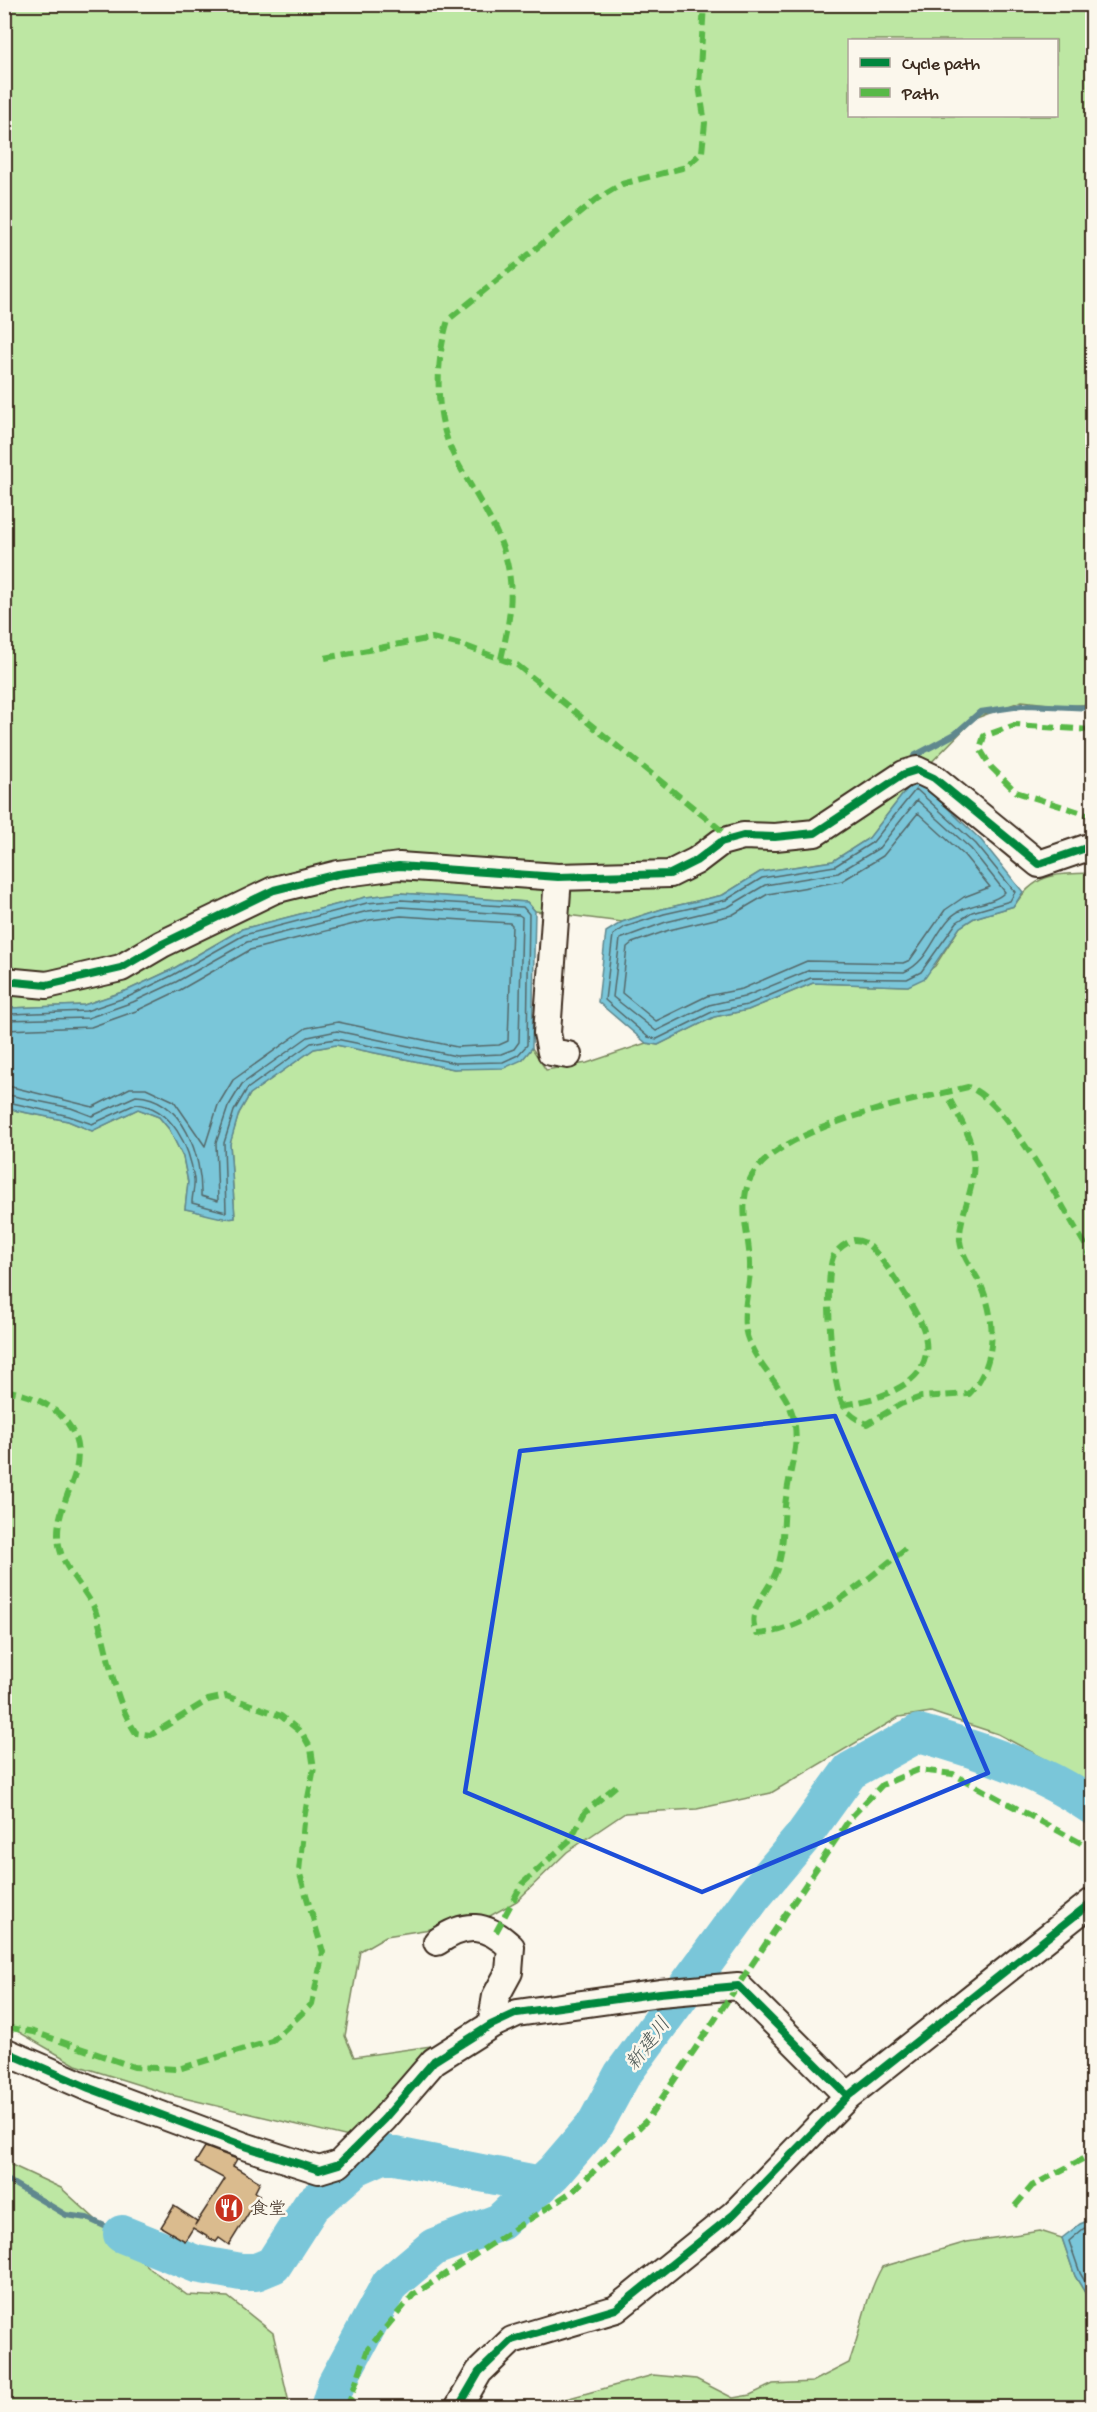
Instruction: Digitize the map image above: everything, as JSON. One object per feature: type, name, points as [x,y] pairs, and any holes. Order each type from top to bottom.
[{"type":"street","points":[[4,981],[47,985],[121,968],[162,944],[274,890],[338,874],[399,866],[558,877],[670,874],[696,861],[722,842],[743,836],[775,837],[815,833],[904,774],[917,770],[934,778],[1039,864],[1089,847],[1092,849]]},
{"type":"street","points":[[558,877],[547,1033],[551,1052],[568,1055]]},
{"type":"street","points":[[458,2408],[479,2372],[512,2340],[616,2309],[734,2214],[848,2096],[1092,1902]]},
{"type":"street","points":[[437,1942],[449,1934],[475,1927],[496,1932],[511,1947],[509,1972],[496,1996],[491,2025]]},
{"type":"street","points":[[4,2051],[89,2088],[247,2147],[319,2170],[339,2164],[384,2119],[434,2061],[491,2025],[517,2013],[660,1993],[738,1986],[848,2096]]},
{"type":"highlighted area","points":[[835,1416],[988,1773],[702,1892],[465,1792],[520,1451]]},
{"type":"green space","points":[[5,5],[1092,5],[1092,704],[1066,706],[1022,701],[974,719],[914,780],[869,838],[833,861],[760,872],[723,895],[662,909],[622,922],[535,911],[527,902],[400,893],[366,897],[242,929],[171,970],[128,990],[84,1005],[11,1008],[5,1005]]},
{"type":"green space","points":[[1092,873],[1092,1784],[998,1734],[931,1712],[899,1717],[771,1793],[697,1809],[625,1813],[567,1852],[517,1901],[481,1921],[386,1936],[360,1951],[345,2036],[354,2057],[431,2046],[353,2138],[171,2095],[76,2065],[5,2024],[4,1105],[8,1109],[68,1121],[92,1131],[138,1109],[159,1117],[169,1129],[183,1157],[188,1182],[185,1209],[224,1218],[235,1218],[230,1143],[239,1113],[250,1094],[314,1049],[336,1045],[454,1069],[522,1060],[532,1048],[546,1070],[587,1063],[646,1043],[658,1045],[714,1017],[748,1010],[813,983],[908,986],[935,966],[960,927],[974,918],[1014,906],[1030,887],[1048,877]]},
{"type":"green space","points":[[5,2162],[61,2188],[149,2268],[187,2295],[228,2297],[273,2333],[290,2407],[5,2407]]},
{"type":"green space","points":[[1040,2231],[1062,2238],[1075,2276],[1092,2304],[1092,2407],[533,2408],[653,2375],[696,2379],[733,2398],[750,2395],[773,2384],[812,2382],[849,2363],[871,2290],[882,2267],[967,2242]]},
{"type":"water","points":[[914,780],[921,783],[981,840],[1023,892],[1014,906],[974,918],[960,927],[925,978],[908,986],[813,983],[748,1010],[714,1017],[658,1045],[646,1043],[598,1002],[606,932],[622,922],[662,909],[723,895],[760,872],[833,861],[869,838]]},
{"type":"water","points":[[400,893],[527,902],[535,911],[532,1048],[522,1060],[504,1068],[454,1069],[336,1045],[314,1049],[250,1094],[239,1113],[230,1144],[235,1218],[218,1217],[185,1209],[188,1182],[183,1157],[169,1129],[159,1117],[138,1109],[92,1131],[68,1121],[8,1109],[5,1105],[5,1005],[11,1008],[84,1005],[128,990],[171,970],[242,929],[366,897]]},
{"type":"water","points":[[1092,2219],[1092,2304],[1075,2276],[1062,2238],[1080,2224]]},
{"type":"building","name":"食堂","points":[[205,2147],[237,2159],[233,2166],[260,2182],[255,2192],[260,2195],[229,2245],[219,2238],[216,2242],[193,2228],[185,2241],[161,2227],[174,2206],[197,2221],[195,2225],[225,2179],[195,2163]]},
{"type":"waterway","points":[[914,766],[914,756],[955,734],[980,712],[1028,705],[1092,708]]},
{"type":"waterway","name":"新建川","points":[[329,2408],[336,2384],[390,2284],[434,2247],[500,2222],[554,2172],[596,2123],[622,2075],[754,1895],[802,1838],[850,1771],[919,1733],[1008,1762],[1051,1782],[1092,1806]]},
{"type":"waterway","points":[[122,2234],[196,2264],[241,2272],[256,2272],[273,2265],[311,2206],[356,2167],[385,2154],[541,2185]]},
{"type":"waterway","points":[[4,2178],[66,2215],[87,2218],[122,2234]]},
{"type":"marked path","points":[[501,659],[507,633],[511,594],[505,555],[483,506],[455,458],[448,442],[440,408],[439,372],[448,320],[597,199],[622,184],[686,167],[702,152],[705,123],[699,86],[704,4]]},
{"type":"marked path","points":[[325,658],[432,638],[465,646],[517,665],[732,839]]},
{"type":"marked path","points":[[1092,730],[1015,725],[984,736],[980,749],[991,767],[1016,792],[1092,816]]},
{"type":"marked path","points":[[905,1549],[855,1589],[816,1614],[776,1631],[757,1634],[754,1626],[756,1609],[774,1577],[781,1554],[786,1499],[795,1448],[793,1414],[787,1401],[755,1354],[746,1330],[745,1311],[750,1263],[744,1206],[747,1187],[759,1166],[781,1148],[810,1133],[844,1120],[968,1087],[983,1096],[1000,1112],[1016,1133],[1048,1182],[1092,1260]]},
{"type":"marked path","points":[[843,1405],[876,1397],[908,1382],[922,1366],[926,1348],[921,1323],[899,1284],[873,1249],[865,1243],[854,1240],[842,1247],[833,1257],[829,1286],[830,1331],[835,1376],[843,1405],[850,1414],[867,1424],[901,1404],[921,1397],[969,1394],[985,1369],[991,1341],[989,1311],[986,1297],[965,1258],[960,1241],[962,1220],[973,1172],[972,1147],[946,1092]]},
{"type":"marked path","points":[[4,1390],[20,1393],[48,1406],[69,1425],[75,1438],[78,1453],[76,1470],[60,1516],[59,1545],[68,1569],[95,1610],[118,1696],[136,1733],[151,1735],[208,1700],[226,1696],[281,1716],[302,1733],[311,1749],[314,1768],[305,1813],[299,1871],[323,1952],[312,2004],[272,2041],[178,2069],[134,2067],[34,2032],[4,2027]]},
{"type":"marked path","points":[[347,2408],[368,2349],[413,2295],[573,2191],[648,2119],[851,1817],[882,1785],[918,1770],[953,1774],[1092,1849]]},
{"type":"marked path","points":[[496,1932],[522,1884],[570,1840],[585,1812],[616,1786]]},
{"type":"marked path","points":[[1015,2206],[1032,2186],[1092,2154]]},
{"type":"cycle path","points":[[4,981],[47,985],[121,968],[162,944],[274,890],[338,874],[399,866],[558,877],[670,874],[696,861],[721,842],[743,836],[775,837],[815,833],[904,774],[917,770],[934,778],[1039,864],[1089,847],[1092,849]]},
{"type":"cycle path","points":[[458,2408],[479,2372],[512,2340],[616,2309],[734,2214],[848,2096],[1092,1902]]},
{"type":"cycle path","points":[[4,2051],[89,2088],[247,2147],[319,2170],[339,2164],[384,2119],[434,2061],[491,2025],[517,2013],[660,1993],[738,1986],[848,2096]]},
{"type":"place","name":"食堂","points":[[229,2208]]}]
